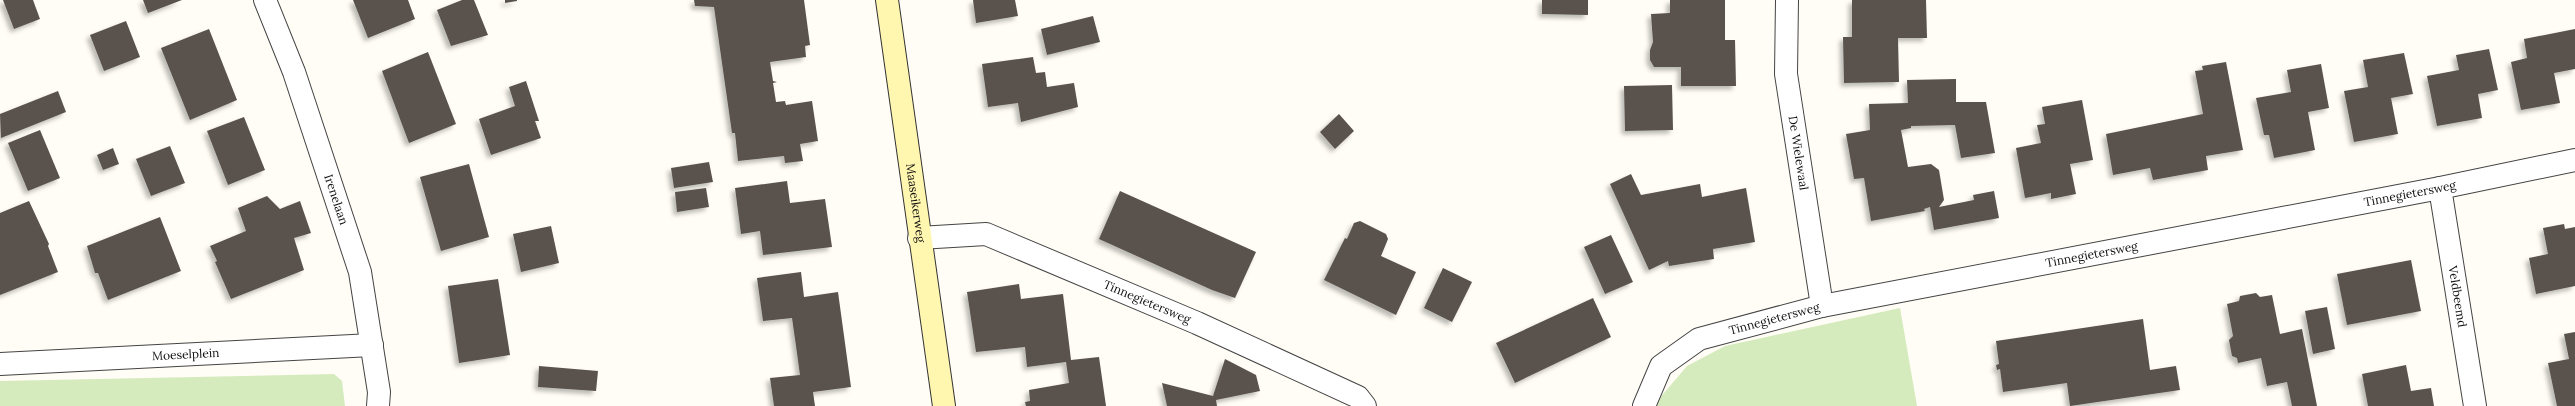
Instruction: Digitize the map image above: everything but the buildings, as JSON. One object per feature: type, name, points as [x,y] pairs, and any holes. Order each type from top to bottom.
[{"type":"street","name":"Irenelaan","points":[[265,0],[294,72],[360,272],[379,392],[378,406]]},
{"type":"street","name":"Maaseikerweg","points":[[887,0],[919,238],[944,406]]},
{"type":"street","name":"De Wielewaal","points":[[1787,0],[1786,74],[1822,306]]},
{"type":"street","name":"Tinnegietersweg","points":[[1644,406],[1661,366],[1699,339],[1822,306],[2440,188],[2575,160]]},
{"type":"street","name":"Veldbeemd","points":[[2440,188],[2475,406]]},
{"type":"street","name":"Tinnegietersweg","points":[[919,238],[986,234],[1197,323],[1358,397],[1365,406]]},
{"type":"street","name":"Moeselplein","points":[[0,364],[372,345]]},
{"type":"green space","points":[[1900,308],[1917,406],[1653,406],[1687,366],[1725,346]]},
{"type":"green space","points":[[334,374],[342,381],[345,406],[0,406],[0,381]]}]
